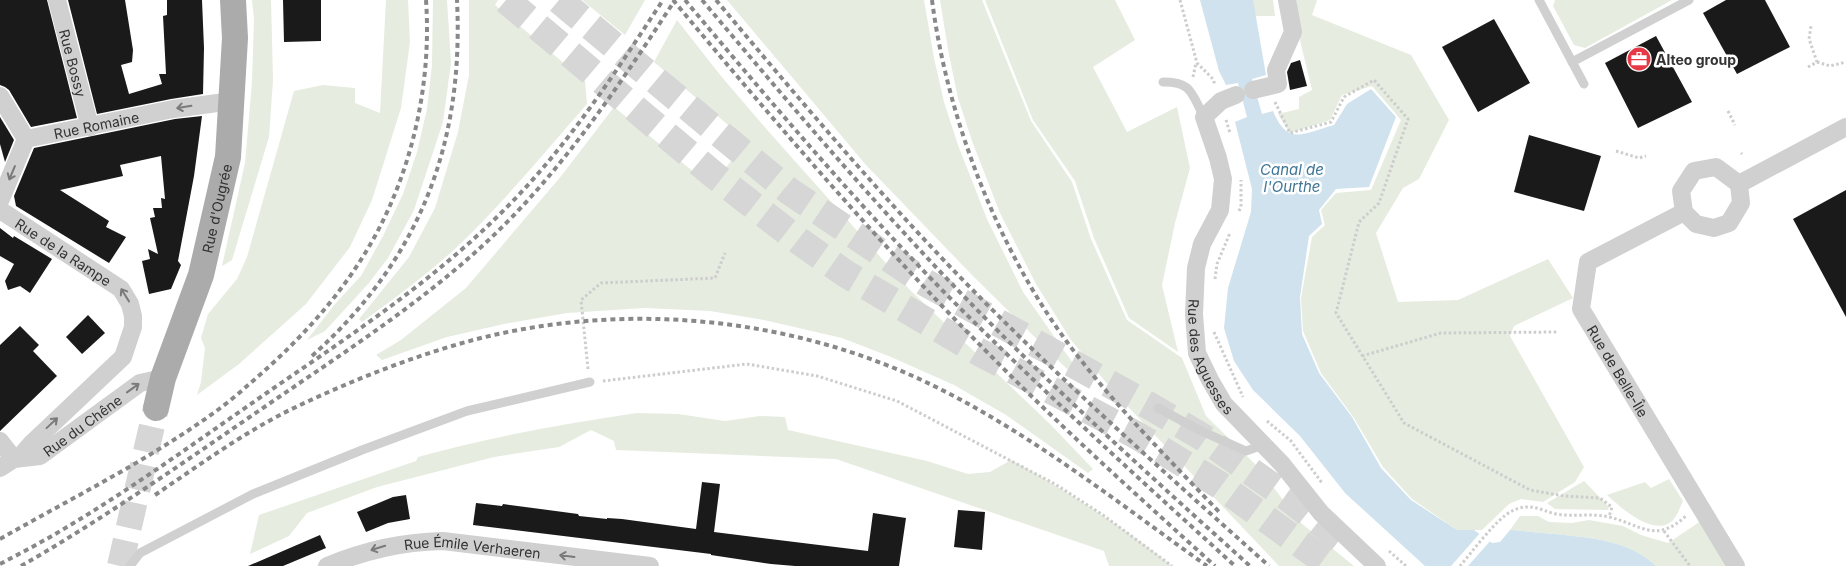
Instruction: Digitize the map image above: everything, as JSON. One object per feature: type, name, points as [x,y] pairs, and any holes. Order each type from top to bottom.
[{"type":"main road","name":"Rue d'Ougrée","points":[[156,408],[164,378],[201,275],[228,157],[235,38],[233,0]]},
{"type":"street","name":"Rue Bossy","points":[[57,0],[90,127]]},
{"type":"street","points":[[1204,117],[1244,93],[1278,84],[1276,70],[1293,32],[1287,0]]},
{"type":"street","points":[[0,96],[26,139],[0,202]]},
{"type":"street","name":"Rue Romaine","points":[[26,139],[174,109],[232,101]]},
{"type":"street","name":"Rue des Aguesses","points":[[1204,117],[1223,179],[1220,210],[1202,244],[1196,268],[1194,314],[1197,353],[1224,404],[1282,464],[1321,513],[1377,566]]},
{"type":"street","points":[[1739,184],[1846,126]]},
{"type":"street","points":[[1716,167],[1739,184],[1742,203],[1729,223],[1714,228],[1696,224],[1684,212],[1681,191],[1694,171],[1716,167]]},
{"type":"street","name":"Rue de la Rampe","points":[[0,210],[121,288],[130,304],[133,316],[133,327],[124,357],[11,462]]},
{"type":"street","name":"Rue de Belle-Île","points":[[1684,212],[1588,262],[1581,309],[1736,566]]},
{"type":"street","name":"Rue du Chêne","points":[[11,462],[40,456],[140,383],[164,378]]},
{"type":"street","points":[[0,441],[11,462]]},
{"type":"street","name":"Rue Émile Verhaeren","points":[[327,566],[386,546],[418,541],[443,541],[650,566]]},
{"type":"lane","points":[[1539,0],[1584,84]]},
{"type":"lane","points":[[1572,62],[1689,0]]},
{"type":"lane","points":[[1163,82],[1177,82],[1189,88],[1204,117]]},
{"type":"lane","points":[[130,566],[140,553],[253,494],[362,450],[467,411],[590,382]]},
{"type":"lane","points":[[1158,408],[1199,430],[1246,451],[1263,444]]},
{"type":"path","points":[[1180,0],[1197,63],[1213,79],[1279,108],[1290,133],[1332,122],[1344,97],[1374,80],[1408,119],[1379,203],[1359,222],[1336,313],[1404,423],[1530,490],[1564,496],[1600,498],[1612,507],[1609,517]]},
{"type":"path","points":[[1811,26],[1809,38],[1817,62]]},
{"type":"path","points":[[1808,67],[1817,62],[1830,66],[1846,62]]},
{"type":"path","points":[[1232,140],[1244,93]]},
{"type":"path","points":[[1728,112],[1735,124]]},
{"type":"path","points":[[1616,151],[1639,158],[1646,156]]},
{"type":"path","points":[[1237,215],[1241,207],[1242,184],[1240,175]]},
{"type":"path","points":[[1214,288],[1216,264],[1230,231]]},
{"type":"path","points":[[725,253],[716,278],[602,283],[581,300],[590,382],[747,364],[826,379],[897,402],[1011,460],[1055,484],[1103,515],[1172,566]]},
{"type":"path","points":[[1213,330],[1246,403]]},
{"type":"path","points":[[1362,356],[1441,333],[1557,332]]},
{"type":"path","points":[[1261,416],[1291,441],[1323,484]]},
{"type":"path","points":[[1460,566],[1493,528],[1512,511],[1530,506],[1556,514],[1609,517],[1643,530],[1664,531],[1680,521],[1698,505]]},
{"type":"path","points":[[1664,531],[1690,566]]},
{"type":"path","points":[[1383,546],[1406,566]]},
{"type":"shaded area","points":[[252,0],[271,0],[273,80],[269,137],[232,260],[222,266],[245,163],[252,82],[254,19]]},
{"type":"shaded area","points":[[386,0],[408,0],[410,42],[401,108],[372,200],[350,247],[306,304],[239,364],[197,395],[201,382],[205,348],[201,338],[208,314],[237,279],[247,257],[294,91],[323,85],[355,88],[355,103],[380,113]]},
{"type":"shaded area","points":[[433,0],[447,0],[451,63],[443,122],[414,210],[388,258],[368,284],[325,331],[307,340],[335,304],[361,276],[403,194],[417,152],[427,109],[432,65]]},
{"type":"shaded area","points":[[469,0],[498,0],[495,5],[585,81],[587,104],[508,194],[458,246],[399,295],[362,322],[359,319],[409,257],[435,208],[458,132],[469,75]]},
{"type":"shaded area","points":[[582,0],[645,0],[625,35]]},
{"type":"shaded area","points":[[727,0],[924,0],[944,102],[958,145],[987,219],[1023,292],[1077,369],[1072,374],[972,275],[866,165]]},
{"type":"shaded area","points":[[940,0],[982,0],[1031,121],[1072,182],[1091,239],[1127,320],[1182,358],[1206,416],[1256,465],[1301,523],[1354,566],[1279,566],[1114,392],[1071,340],[1036,284],[1000,213],[972,141],[958,98]]},
{"type":"shaded area","points":[[985,0],[1115,0],[1135,40],[1093,67],[1127,132],[1177,107],[1190,168],[1175,223],[1162,285],[1178,352],[1129,318],[1094,238],[1075,181],[1033,120]]},
{"type":"shaded area","points":[[1252,0],[1273,0],[1275,16],[1254,16]]},
{"type":"shaded area","points":[[1292,0],[1317,0],[1312,15],[1411,55],[1449,120],[1419,179],[1403,188],[1376,233],[1398,302],[1458,300],[1548,259],[1573,298],[1514,326],[1510,336],[1584,467],[1575,482],[1543,502],[1521,499],[1509,504],[1482,530],[1457,530],[1412,499],[1383,467],[1354,418],[1321,373],[1303,331],[1301,298],[1312,237],[1325,225],[1321,210],[1336,193],[1371,190],[1401,120],[1372,86],[1342,95],[1330,120],[1290,133],[1278,114],[1299,109],[1299,97],[1312,90]]},
{"type":"shaded area","points":[[1555,0],[1672,0],[1585,48],[1574,45],[1553,6]]},
{"type":"shaded area","points":[[677,20],[721,76],[769,132],[909,289],[1051,425],[1093,469],[1088,473],[1006,415],[954,385],[891,357],[842,338],[764,320],[710,311],[645,308],[567,313],[504,324],[447,337],[382,360],[376,355],[401,340],[466,288],[562,175],[614,107],[711,186],[747,141],[654,62]]},
{"type":"shaded area","points":[[637,413],[678,414],[725,421],[760,416],[785,417],[788,430],[927,461],[968,474],[990,472],[1011,460],[1094,510],[1172,566],[1109,566],[1104,551],[836,459],[616,450],[614,441],[591,430],[559,447],[494,457],[377,487],[307,513],[289,536],[250,554],[259,515],[416,461],[418,457],[526,432]]},
{"type":"shaded area","points":[[1669,479],[1683,501],[1674,519],[1666,524],[1658,526],[1648,524],[1620,507],[1607,495],[1645,482],[1651,488]]},
{"type":"shaded area","points":[[1584,481],[1609,507],[1608,510],[1555,509],[1547,503]]},
{"type":"shaded area","points":[[1520,516],[1538,516],[1549,522],[1572,523],[1589,520],[1623,526],[1641,535],[1668,543],[1701,521],[1730,566],[1656,566],[1634,551],[1609,542],[1582,537],[1510,530]]},
{"type":"water","name":"Canal de l'Ourthe","points":[[1200,0],[1253,0],[1266,75],[1252,79],[1262,114],[1273,111],[1285,130],[1291,133],[1305,134],[1334,125],[1347,104],[1371,89],[1396,117],[1369,187],[1336,189],[1319,210],[1322,224],[1309,236],[1300,297],[1302,334],[1319,373],[1352,417],[1381,468],[1411,500],[1457,530],[1474,530],[1492,543],[1500,542],[1510,530],[1582,537],[1622,546],[1645,557],[1656,566],[1425,566],[1345,493],[1300,436],[1253,390],[1234,361],[1224,328],[1228,288],[1251,212],[1252,189],[1235,122],[1247,117],[1238,83],[1226,85],[1219,71]]},
{"type":"pier","points":[[1481,532],[1492,539],[1468,566],[1451,566]]},
{"type":"building","points":[[0,0],[47,0],[77,118],[31,127],[9,90],[0,85]]},
{"type":"building","points":[[68,0],[125,0],[133,50],[132,62],[121,65],[129,94],[162,84],[159,74],[166,74],[163,16],[167,15],[167,0],[202,0],[203,94],[97,114]]},
{"type":"building","points":[[283,0],[321,0],[321,41],[284,42]]},
{"type":"building","points":[[1726,0],[1765,0],[1790,47],[1737,74],[1703,13]]},
{"type":"building","points":[[1494,19],[1530,83],[1478,112],[1442,47]]},
{"type":"building","points":[[1656,36],[1692,102],[1638,128],[1605,63]]},
{"type":"building","points":[[1300,60],[1307,86],[1290,90],[1287,72],[1291,63]]},
{"type":"building","points":[[202,116],[194,176],[178,261],[181,265],[171,289],[149,294],[142,261],[150,259],[148,249],[158,254],[150,218],[155,217],[153,208],[162,208],[161,198],[165,199],[161,156],[120,165],[123,176],[60,190],[109,221],[106,227],[126,237],[109,263],[16,206],[14,196],[34,148],[175,119]]},
{"type":"building","points":[[0,117],[14,140],[5,162],[0,144]]},
{"type":"building","points":[[1529,135],[1601,156],[1584,211],[1514,192]]},
{"type":"building","points":[[1846,190],[1846,317],[1793,219]]},
{"type":"building","points":[[0,228],[13,238],[14,236],[52,259],[30,293],[20,286],[8,290],[5,281],[14,264],[0,256]]},
{"type":"building","points":[[88,315],[105,333],[82,354],[66,337]]},
{"type":"building","points":[[20,326],[39,345],[33,351],[57,376],[0,431],[0,345]]},
{"type":"building","points":[[702,482],[720,484],[714,532],[868,551],[873,513],[906,518],[899,566],[795,566],[771,564],[711,554],[473,525],[476,503],[502,506],[503,504],[578,514],[579,516],[622,519],[696,529]]},
{"type":"building","points":[[406,495],[410,519],[388,523],[366,532],[357,512],[393,497]]},
{"type":"building","points":[[958,510],[985,512],[982,550],[954,547]]},
{"type":"building","points":[[320,535],[326,548],[283,566],[248,566]]},
{"type":"tunnel","points":[[506,0],[714,175],[799,241],[846,274],[977,351],[1136,435],[1218,484],[1331,566]]},
{"type":"tunnel","points":[[559,0],[789,191],[926,283],[1148,405],[1204,438],[1291,500],[1344,542]]},
{"type":"tunnel","points":[[120,566],[156,408]]},
{"type":"railway","points":[[0,539],[136,463],[215,412],[281,356],[328,306],[367,250],[396,192],[407,161],[422,98],[426,65],[426,0]]},
{"type":"railway","points":[[312,356],[350,319],[381,280],[407,239],[428,196],[443,150],[452,103],[457,53],[457,0]]},
{"type":"railway","points":[[0,564],[62,530],[140,480],[392,306],[451,259],[506,208],[550,160],[590,108],[663,0]]},
{"type":"railway","points":[[673,0],[828,181],[949,313],[1073,436],[1215,566]]},
{"type":"railway","points":[[21,566],[183,463],[402,312],[460,266],[515,214],[559,164],[600,111],[675,0]]},
{"type":"railway","points":[[685,0],[844,185],[943,291],[1051,396],[1235,566]]},
{"type":"railway","points":[[702,0],[855,179],[951,283],[1060,392],[1250,566]]},
{"type":"railway","points":[[716,0],[865,174],[926,242],[995,313],[1072,387],[1269,566]]},
{"type":"railway","points":[[932,0],[939,44],[963,135],[997,223],[1018,265],[1042,305],[1085,365],[1141,430],[1221,514]]},
{"type":"railway","points":[[155,495],[225,448],[279,415],[364,377],[431,352],[477,339],[534,327],[592,321],[650,319],[708,322],[765,330],[822,343],[877,361],[930,384],[967,403],[1037,446],[1207,566]]},
{"type":"place","name":"Alteo group","points":[[1639,59]]}]
